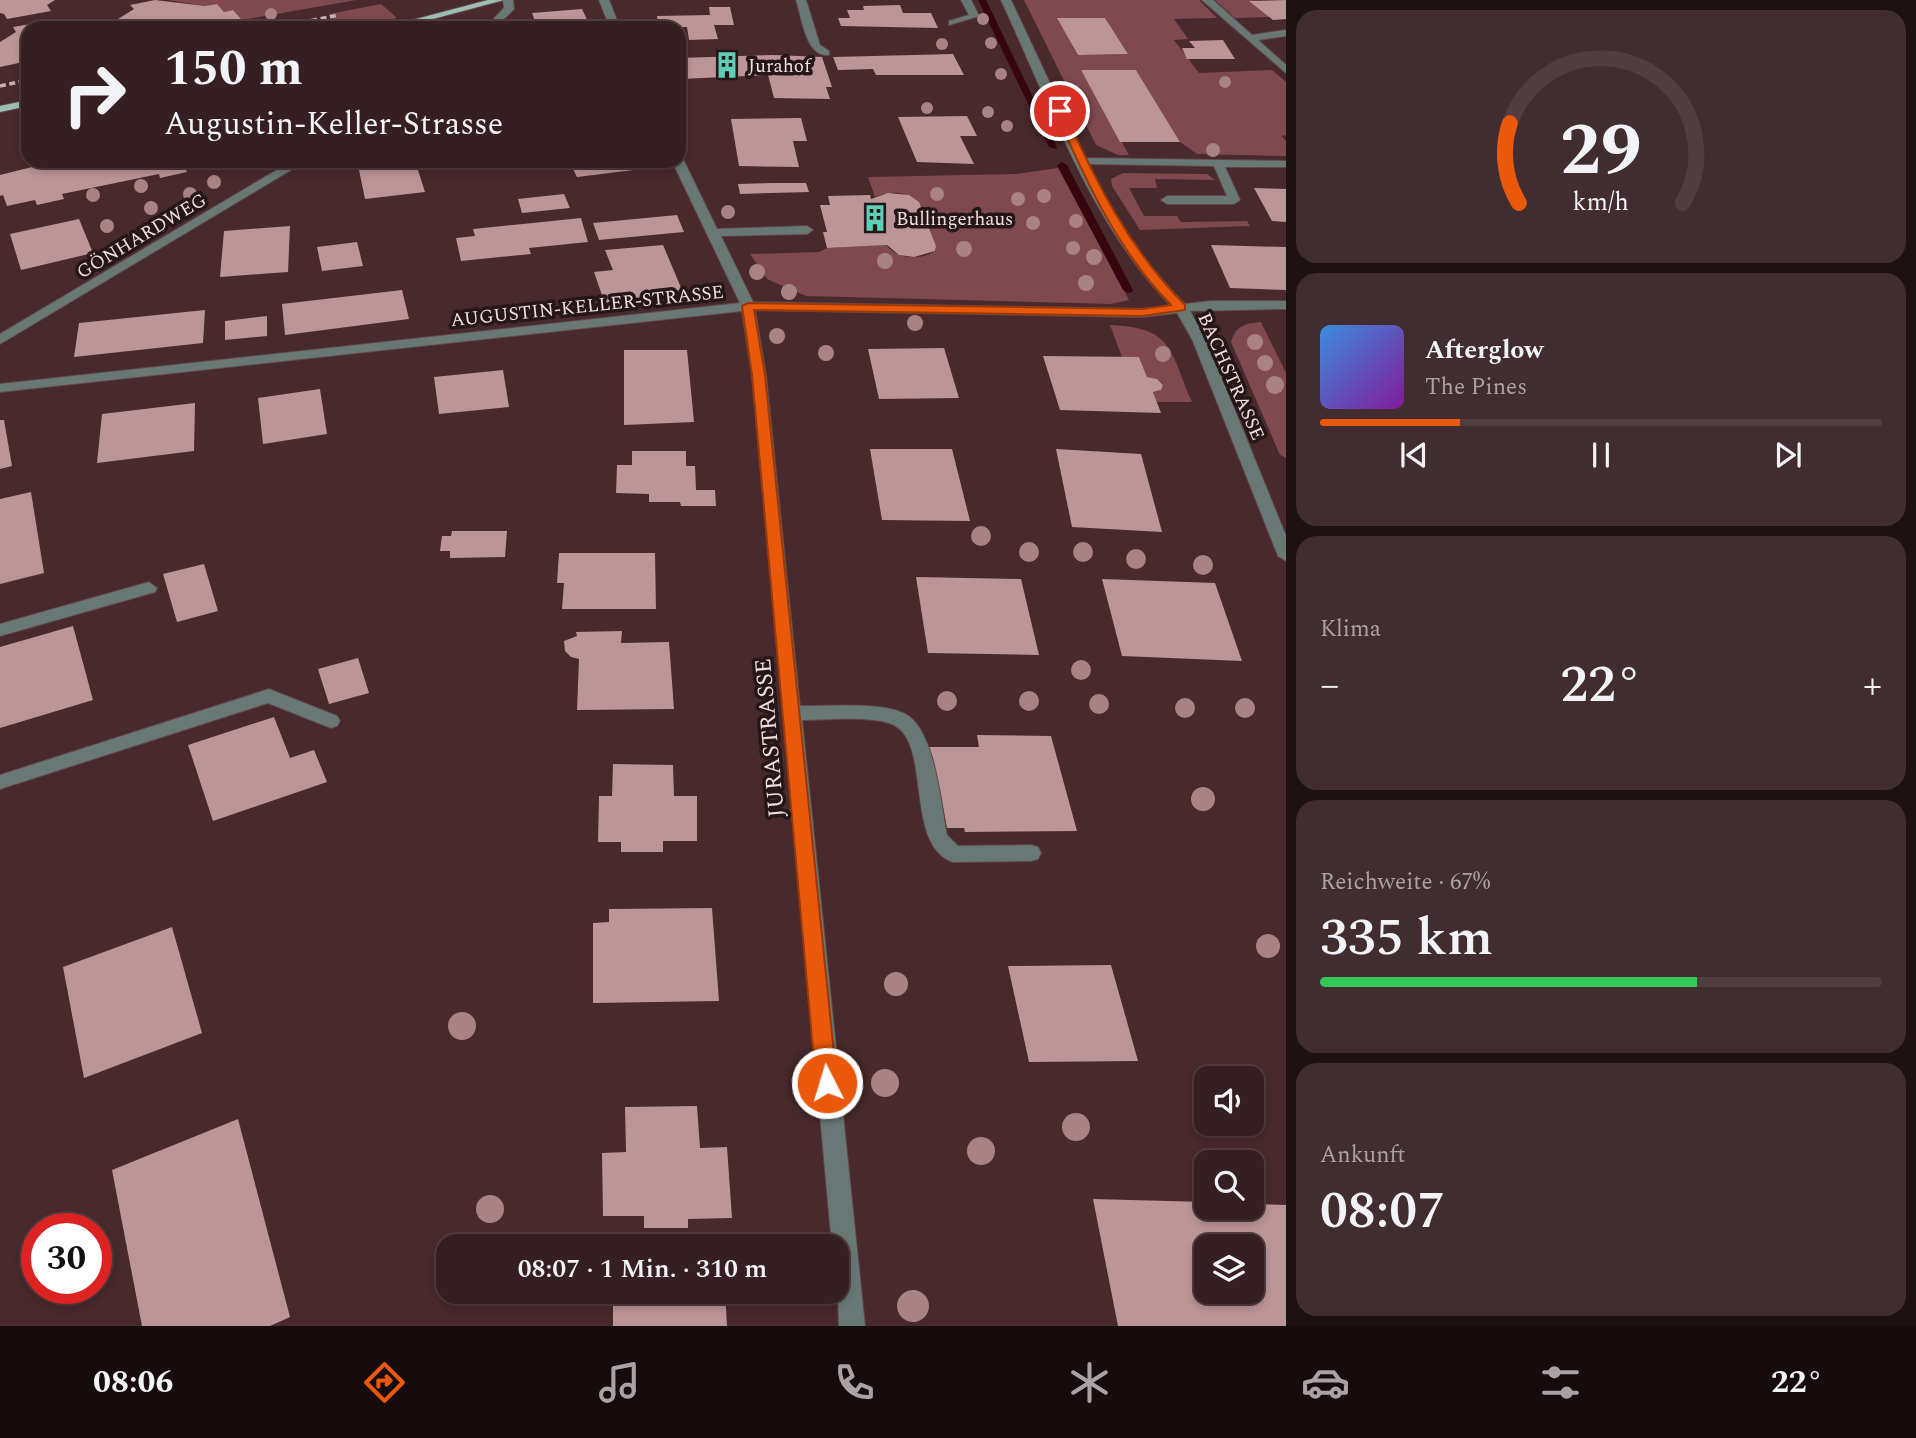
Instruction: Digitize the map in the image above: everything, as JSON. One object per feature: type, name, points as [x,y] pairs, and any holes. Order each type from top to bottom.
[{"type":"main road","points":[[415,21],[499,0]]},
{"type":"main road","points":[[0,109],[21,104]]},
{"type":"street","points":[[497,21],[509,9],[508,0]]},
{"type":"street","points":[[604,0],[612,21]]},
{"type":"street","points":[[801,0],[815,46],[825,53]]},
{"type":"street","points":[[952,23],[974,16],[966,0]]},
{"type":"street","name":"BACHSTRASSE","points":[[1006,0],[1090,180],[1116,227],[1159,286],[1181,308],[1199,339],[1286,556]]},
{"type":"street","points":[[1207,0],[1286,70]]},
{"type":"street","points":[[1250,38],[1286,33]]},
{"type":"street","points":[[1083,161],[1286,164]]},
{"type":"street","points":[[1167,200],[1234,201],[1218,163]]},
{"type":"street","name":"GÖNHARDWEG","points":[[0,340],[288,168]]},
{"type":"street","name":"JURASTRASSE","points":[[682,168],[748,306],[760,388],[852,1326]]},
{"type":"street","points":[[714,233],[807,230]]},
{"type":"street","name":"AUGUSTIN-KELLER-STRASSE","points":[[0,388],[748,306],[1142,313],[1211,305],[1286,305]]},
{"type":"street","points":[[0,630],[149,589]]},
{"type":"street","points":[[0,782],[269,696],[331,720]]},
{"type":"street","points":[[791,713],[878,714],[901,720],[917,737],[938,839],[953,854],[1031,853]]},
{"type":"shaded area","points":[[168,0],[356,0],[242,20],[233,10],[224,12],[217,4],[205,6]]},
{"type":"shaded area","points":[[1024,0],[1199,0],[1217,18],[1174,19],[1188,39],[1174,40],[1199,73],[1272,70],[1286,82],[1286,135],[1282,136],[1286,141],[1286,156],[1197,154],[1180,142],[1136,70],[1081,70],[1129,155],[1118,155],[1096,145]],"holes":[[[1058,18],[1105,18],[1128,54],[1078,55]]]},
{"type":"shaded area","points":[[1215,0],[1258,0],[1250,1],[1270,17],[1235,18]]},
{"type":"shaded area","points":[[381,4],[397,18],[384,21],[333,21],[329,14]]},
{"type":"shaded area","points":[[1058,168],[1129,300],[1111,304],[806,296],[767,279],[750,254],[819,252],[827,248],[886,245],[902,256],[923,256],[935,251],[936,246],[917,203],[901,193],[875,197],[868,177],[1016,174]]},
{"type":"shaded area","points":[[1123,173],[1207,174],[1215,180],[1155,179],[1157,188],[1129,188],[1144,216],[1177,216],[1181,222],[1247,221],[1250,226],[1140,230],[1112,186],[1111,179]]},
{"type":"shaded area","points":[[1261,322],[1286,373],[1286,458],[1280,455],[1231,342],[1235,332],[1242,326]]},
{"type":"shaded area","points":[[1110,325],[1147,331],[1158,337],[1173,355],[1192,402],[1157,402],[1153,392],[1161,390],[1163,384],[1157,379],[1147,377],[1139,357],[1122,357]]},
{"type":"building","points":[[0,0],[55,0],[47,5],[51,11],[7,19],[0,13]]},
{"type":"building","points":[[155,0],[205,6],[217,4],[224,12],[233,10],[242,20],[115,21],[134,9],[130,5]]},
{"type":"building","points":[[1286,0],[1286,19],[1273,20],[1249,1]]},
{"type":"building","points":[[900,5],[903,13],[931,13],[938,28],[841,26],[838,18],[850,18],[847,10],[864,10],[863,6]]},
{"type":"building","points":[[709,7],[730,7],[734,25],[714,25],[718,39],[689,40],[686,21],[658,21],[657,16],[710,15]]},
{"type":"building","points":[[582,9],[588,21],[535,21],[532,13]]},
{"type":"building","points":[[1057,18],[1105,18],[1128,54],[1078,55]]},
{"type":"building","points":[[21,26],[21,62],[0,67],[0,42],[16,32],[13,27]]},
{"type":"building","points":[[1223,40],[1235,59],[1187,59],[1182,48],[1195,48],[1189,41]]},
{"type":"building","points":[[953,54],[964,75],[876,75],[873,69],[838,70],[833,57]]},
{"type":"building","points":[[773,55],[822,57],[832,87],[826,87],[830,99],[774,98],[768,75],[686,79],[686,58]]},
{"type":"building","points":[[1081,70],[1136,70],[1180,142],[1120,142]]},
{"type":"building","points":[[967,116],[977,136],[960,136],[974,164],[917,162],[898,117]]},
{"type":"building","points":[[801,118],[807,141],[793,141],[799,167],[739,166],[731,119]]},
{"type":"building","points":[[28,168],[185,168],[187,172],[160,178],[159,174],[62,194],[64,199],[37,205],[35,200],[7,206],[3,195],[0,196],[0,175]]},
{"type":"building","points":[[417,168],[425,192],[365,199],[359,170]]},
{"type":"building","points":[[572,168],[642,169],[577,177]]},
{"type":"building","points":[[806,183],[809,192],[740,194],[738,184]]},
{"type":"building","points":[[1254,188],[1286,189],[1286,222],[1272,221]]},
{"type":"building","name":"Bullingerhaus","points":[[888,193],[909,195],[919,202],[936,246],[935,251],[914,257],[899,255],[887,245],[827,248],[823,232],[827,232],[820,205],[830,205],[828,196],[870,195],[871,199]]},
{"type":"building","points":[[564,194],[570,208],[522,213],[518,199]]},
{"type":"building","points":[[677,215],[684,232],[599,240],[593,223]]},
{"type":"building","points":[[581,218],[588,242],[529,248],[531,254],[461,261],[456,238],[475,236],[473,229]]},
{"type":"building","points":[[79,219],[93,253],[21,270],[10,234]]},
{"type":"building","points":[[290,226],[288,272],[220,277],[224,231]]},
{"type":"building","points":[[357,242],[363,266],[322,271],[317,247]]},
{"type":"building","points":[[663,245],[682,290],[661,292],[663,298],[605,304],[594,272],[613,270],[605,250]]},
{"type":"building","points":[[1211,245],[1286,247],[1286,290],[1230,288]]},
{"type":"building","points":[[402,290],[409,319],[285,335],[282,304]]},
{"type":"building","points":[[205,310],[203,343],[74,357],[79,323]]},
{"type":"building","points":[[267,316],[267,336],[225,340],[225,321]]},
{"type":"building","points":[[944,348],[959,398],[879,399],[868,349]]},
{"type":"building","points":[[624,350],[687,350],[694,422],[624,425]]},
{"type":"building","points":[[1043,356],[1139,357],[1147,377],[1157,379],[1163,385],[1161,390],[1153,392],[1161,413],[1060,410]]},
{"type":"building","points":[[503,370],[509,407],[439,414],[434,377]]},
{"type":"building","points":[[320,389],[327,434],[263,444],[258,398]]},
{"type":"building","points":[[195,403],[194,451],[97,463],[102,414]]},
{"type":"building","points":[[0,420],[4,420],[12,466],[0,469]]},
{"type":"building","points":[[870,449],[952,449],[970,521],[882,520]]},
{"type":"building","points":[[1056,449],[1141,454],[1162,532],[1072,527]]},
{"type":"building","points":[[632,451],[686,451],[686,466],[695,466],[696,490],[715,490],[716,506],[649,502],[649,494],[616,493],[617,465],[632,465]]},
{"type":"building","points":[[31,492],[44,573],[0,584],[0,499]]},
{"type":"building","points":[[452,531],[507,531],[505,557],[450,558],[450,551],[440,551],[442,536],[451,536]]},
{"type":"building","points":[[559,553],[655,553],[656,609],[562,609],[564,583],[557,583]]},
{"type":"building","points":[[204,564],[218,611],[177,622],[163,574]]},
{"type":"building","points":[[916,577],[1021,579],[1039,655],[928,653]]},
{"type":"building","points":[[1102,579],[1215,583],[1242,661],[1122,656]]},
{"type":"building","points":[[73,626],[93,700],[0,728],[0,647]]},
{"type":"building","points":[[622,631],[621,643],[669,642],[674,709],[577,710],[579,659],[571,657],[565,651],[564,641],[577,636],[576,632]]},
{"type":"building","points":[[358,658],[369,693],[329,704],[318,669]]},
{"type":"building","points":[[274,717],[290,758],[314,750],[327,782],[213,821],[188,745]]},
{"type":"building","points":[[977,735],[1051,736],[1077,831],[965,832],[964,828],[947,828],[941,797],[935,797],[926,747],[979,747]]},
{"type":"building","points":[[613,764],[673,765],[674,796],[697,796],[697,841],[663,841],[663,852],[621,852],[621,842],[598,842],[599,796],[612,796]]},
{"type":"building","points":[[712,908],[719,1001],[593,1003],[593,923],[609,922],[609,909]]},
{"type":"building","points":[[172,927],[202,1033],[84,1078],[63,967]]},
{"type":"building","points":[[1111,965],[1138,1061],[1029,1062],[1008,966]]},
{"type":"building","points":[[697,1106],[700,1148],[727,1147],[732,1218],[688,1219],[688,1228],[644,1228],[644,1216],[603,1216],[602,1153],[626,1152],[625,1107]]},
{"type":"building","points":[[238,1119],[290,1317],[270,1326],[142,1326],[112,1170]]},
{"type":"building","points":[[1093,1199],[1194,1202],[1194,1220],[1264,1220],[1264,1204],[1286,1205],[1286,1326],[1118,1326]]},
{"type":"building","points":[[613,1304],[726,1304],[727,1326],[613,1326]]},
{"type":"waterway","points":[[982,0],[1053,147]]},
{"type":"waterway","points":[[1062,165],[1128,290]]},
{"type":"railway","points":[[309,21],[339,15]]},
{"type":"railway","points":[[0,86],[21,82]]},
{"type":"place","name":"Jurahof","points":[[727,65]]},
{"type":"place","name":"Bullingerhaus","points":[[875,218]]},
{"type":"route","points":[[827,1083],[758,375],[748,306],[1142,313],[1181,308],[1159,286],[1116,227],[1090,180],[1060,111]]}]
